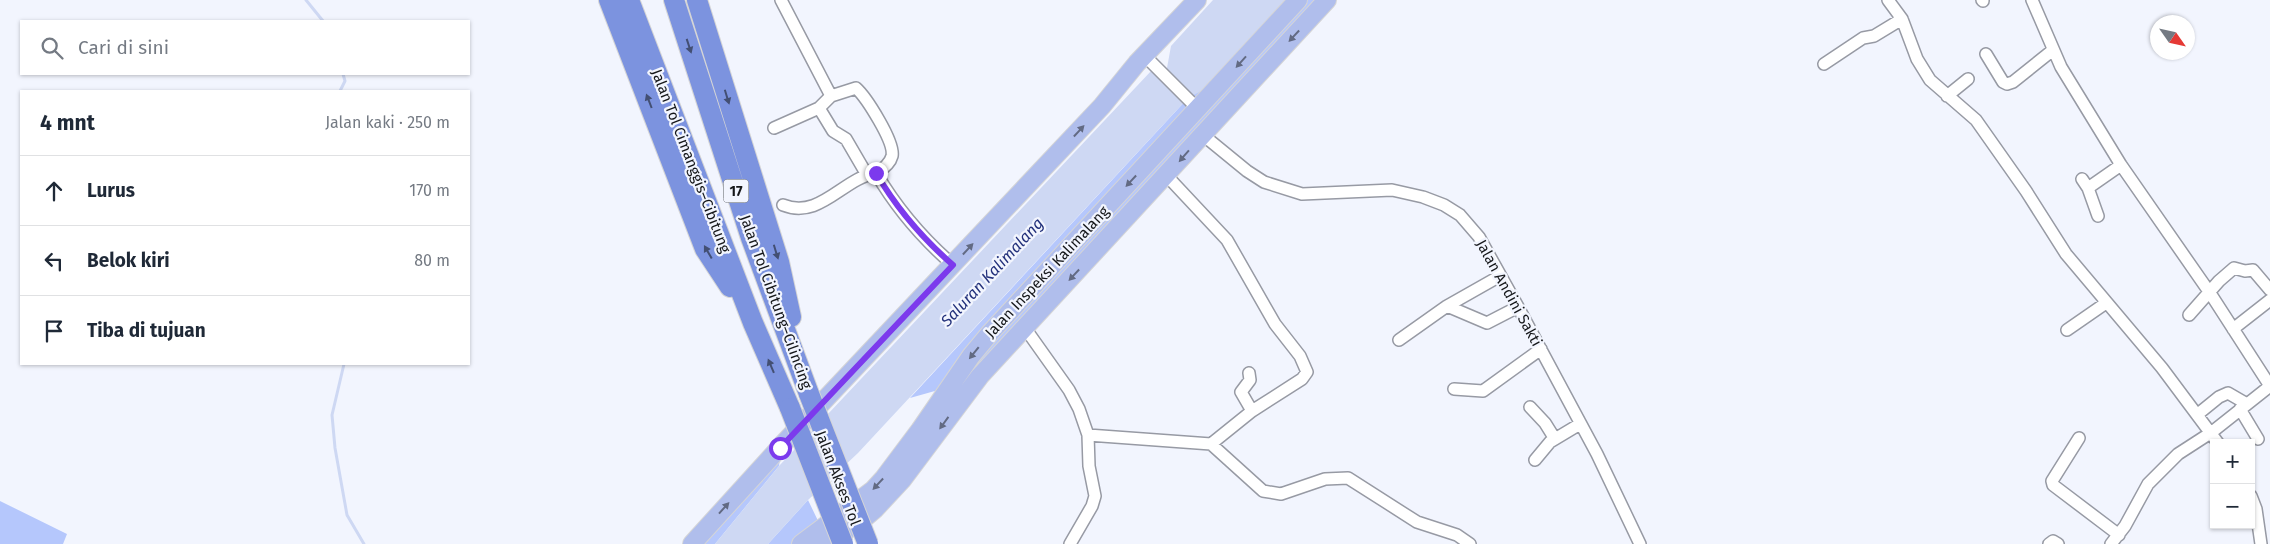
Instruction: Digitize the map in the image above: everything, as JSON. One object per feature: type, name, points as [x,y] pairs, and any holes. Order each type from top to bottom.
[{"type":"highway","points":[[609,0],[705,248],[753,323]]},
{"type":"highway","name":"Jalan Tol Cimanggis–Cibitung","points":[[629,0],[753,323]]},
{"type":"highway","name":"Jalan Tol Cibitung–Cilincing","points":[[674,0],[848,536]]},
{"type":"highway","points":[[697,0],[779,262],[806,411]]},
{"type":"highway","name":"Jalan Tol Cibitung–Cilincing","points":[[753,323],[806,411],[868,544]]},
{"type":"main road","points":[[692,544],[806,411],[953,265],[1102,106],[1144,55],[1197,0]]},
{"type":"main road","name":"Jalan Inspeksi Kalimalang","points":[[825,544],[848,536],[902,480],[956,392],[971,356],[1195,106],[1298,0]]},
{"type":"main road","name":"Jalan Inspeksi Kalimalang","points":[[801,544],[841,504],[872,490],[884,478],[956,392],[1025,328],[1167,176],[1203,134],[1327,0]]},
{"type":"main road","name":"Jalan Akses Tol","points":[[806,411],[841,504],[848,536],[863,544]]},
{"type":"street","points":[[782,0],[831,96]]},
{"type":"street","points":[[1888,0],[1902,19],[1917,59],[1930,80],[1976,120],[2026,190],[2066,254],[2162,368],[2216,439]]},
{"type":"street","points":[[2032,0],[2053,50],[2121,165],[2210,293],[2270,386],[2212,432],[2178,454],[2148,484],[2119,535],[2111,544]]},
{"type":"street","points":[[1824,64],[1863,38],[1874,36],[1902,19]]},
{"type":"street","points":[[1986,54],[2003,82],[2008,84],[2053,50]]},
{"type":"street","points":[[1144,55],[1195,106]]},
{"type":"street","points":[[1947,96],[1968,80]]},
{"type":"street","points":[[774,128],[819,108],[831,96],[856,88],[888,137],[892,156],[884,168],[841,192],[804,209],[793,209],[784,205]]},
{"type":"street","points":[[819,108],[833,132],[846,139],[910,223],[953,265]]},
{"type":"street","name":"Jalan Andini Sakti","points":[[1203,134],[1247,171],[1264,182],[1282,188],[1302,194],[1392,190],[1423,197],[1444,205],[1460,215],[1479,237],[1541,349],[1640,544]]},
{"type":"street","points":[[2098,216],[2085,184],[2121,165]]},
{"type":"street","points":[[1167,176],[1227,240],[1275,324],[1294,346],[1306,368],[1306,374],[1302,379],[1252,411],[1211,444]]},
{"type":"street","points":[[2189,315],[2219,281],[2234,268],[2245,271],[2253,270],[2270,290]]},
{"type":"street","points":[[1399,340],[1447,306],[1500,276]]},
{"type":"street","points":[[2233,329],[2270,300]]},
{"type":"street","points":[[2066,330],[2106,302]]},
{"type":"street","points":[[1447,306],[1488,323],[1518,307]]},
{"type":"street","points":[[1025,328],[1068,390],[1079,409],[1088,435],[1089,466],[1095,496],[1092,506],[1070,544]]},
{"type":"street","points":[[1454,389],[1483,391],[1541,349]]},
{"type":"street","points":[[1249,373],[1249,382],[1241,392],[1252,411]]},
{"type":"street","points":[[2198,414],[2219,397],[2228,393],[2244,407],[2258,439]]},
{"type":"street","points":[[1530,407],[1545,423],[1555,439]]},
{"type":"street","points":[[1535,460],[1555,439],[1580,424]]},
{"type":"street","points":[[1088,435],[1211,444],[1263,491],[1281,494],[1325,479],[1348,478],[1417,522],[1457,535],[1470,544]]},
{"type":"street","points":[[2078,438],[2052,481],[2053,485],[2119,535]]},
{"type":"street","points":[[2255,506],[2261,544]]},
{"type":"street","points":[[2049,544],[2053,541],[2058,544]]},
{"type":"shaded area","points":[[1286,0],[1327,0],[963,396],[949,387],[910,398],[1188,98]]},
{"type":"shaded area","points":[[782,445],[779,466],[715,544],[692,544]]},
{"type":"shaded area","points":[[808,500],[821,527],[801,544],[768,544]]},
{"type":"shaded area","points":[[0,501],[67,534],[63,544],[0,544]]},
{"type":"water","name":"Saluran Kalimalang","points":[[1213,0],[1286,0],[1205,89],[1188,98],[858,453],[808,500],[768,544],[715,544],[779,466],[1152,70],[1160,76],[1167,68],[1171,46]]},
{"type":"waterway","points":[[306,0],[322,20]]},
{"type":"waterway","points":[[340,90],[345,81],[343,75]]},
{"type":"waterway","points":[[344,365],[332,415],[335,448],[347,515],[364,544]]},
{"type":"route","points":[[780,448],[953,265],[910,223],[900,211],[876,173]]}]
